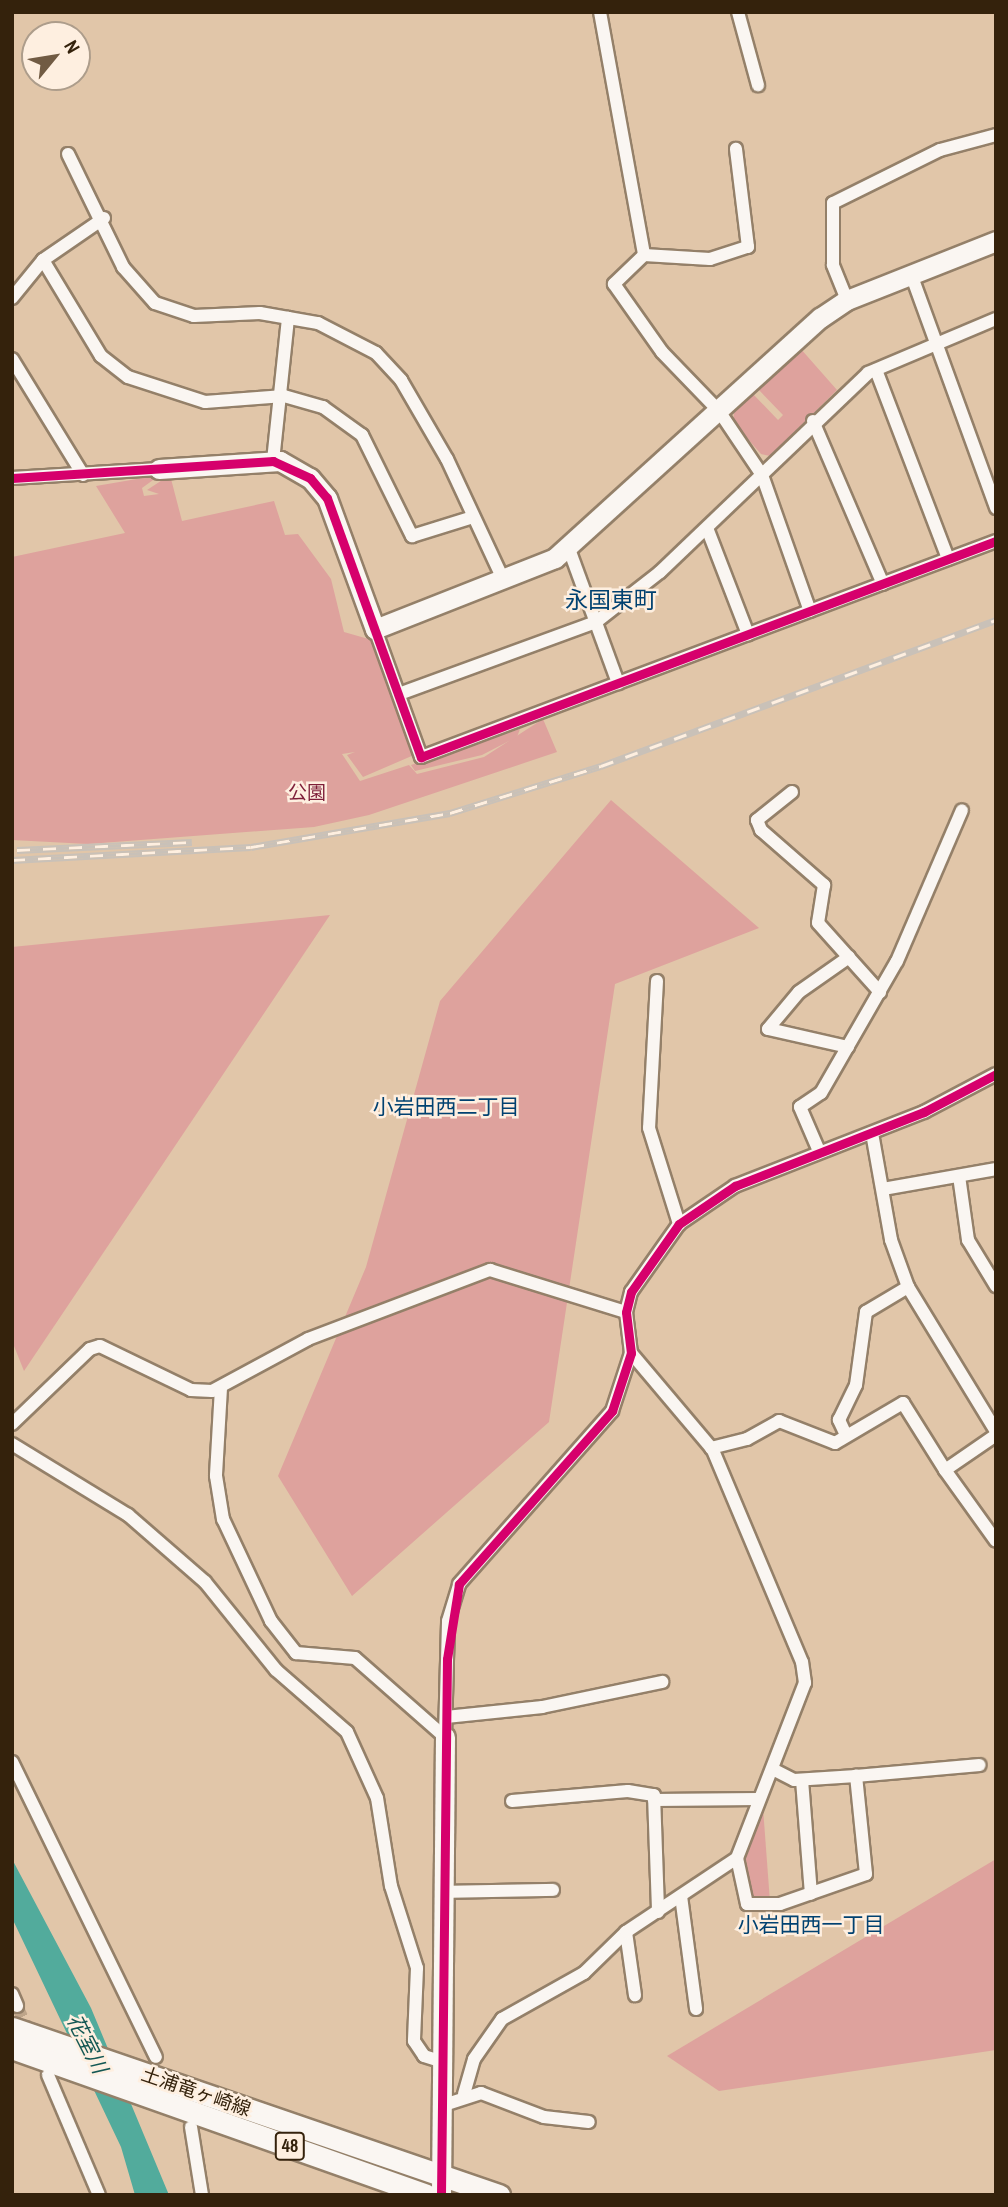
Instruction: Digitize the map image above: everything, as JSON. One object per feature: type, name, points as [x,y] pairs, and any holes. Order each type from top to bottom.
[{"type":"main road","name":"土浦竜ヶ崎線","points":[[12,2028],[149,2066],[441,2184],[499,2195]]},
{"type":"main road","name":"土浦竜ヶ崎線","points":[[12,2048],[49,2068],[154,2097],[426,2195]]},
{"type":"street","points":[[600,12],[644,255]]},
{"type":"street","points":[[737,12],[758,85]]},
{"type":"street","points":[[847,300],[833,265],[833,203],[940,150],[996,135]]},
{"type":"street","points":[[736,149],[748,247],[710,259],[644,255],[614,284],[662,352],[719,411],[762,475],[810,611]]},
{"type":"street","points":[[68,154],[104,218],[124,267],[164,308],[194,316],[288,318],[352,338],[394,371],[473,517],[503,579]]},
{"type":"street","points":[[12,298],[43,260],[104,218]]},
{"type":"street","points":[[375,629],[503,579],[569,549],[719,411],[847,300],[996,241]]},
{"type":"street","points":[[43,260],[101,356],[128,377],[205,401],[284,396],[323,407],[362,435],[412,536],[473,517]]},
{"type":"street","points":[[911,274],[935,347],[996,508]]},
{"type":"street","points":[[274,461],[284,396],[288,318]]},
{"type":"street","points":[[399,694],[596,622],[707,528],[813,421],[876,370],[996,319]]},
{"type":"street","points":[[12,359],[83,475]]},
{"type":"street","points":[[876,370],[948,559]]},
{"type":"street","points":[[813,421],[883,584]]},
{"type":"street","points":[[12,478],[274,461],[310,478],[327,498],[421,757],[996,541]]},
{"type":"street","points":[[707,528],[748,634]]},
{"type":"street","points":[[569,549],[618,682]]},
{"type":"street","points":[[792,792],[757,820],[824,885],[818,923],[880,992]]},
{"type":"street","points":[[819,1151],[800,1107],[821,1093],[880,992],[962,810]]},
{"type":"street","points":[[848,1046],[768,1029],[799,992],[849,957]]},
{"type":"street","points":[[657,982],[649,1128],[679,1224]]},
{"type":"street","points":[[441,2184],[448,1621],[459,1584],[604,1423],[631,1353],[626,1312],[641,1274],[679,1224],[735,1186],[819,1151],[872,1133],[996,1074]]},
{"type":"street","points":[[872,1133],[908,1287],[996,1433],[945,1470]]},
{"type":"street","points":[[883,1189],[996,1168]]},
{"type":"street","points":[[959,1176],[968,1240],[996,1286]]},
{"type":"street","points":[[12,1424],[82,1352],[100,1346],[191,1390],[221,1388],[307,1339],[490,1270],[626,1312]]},
{"type":"street","points":[[846,1435],[839,1420],[856,1385],[866,1312],[908,1287]]},
{"type":"street","points":[[631,1353],[711,1448],[802,1662],[805,1683],[774,1770],[737,1858],[747,1904],[780,1904],[866,1874],[856,1776]]},
{"type":"street","points":[[221,1388],[216,1476],[223,1519],[271,1620],[296,1653],[355,1658],[445,1737]]},
{"type":"street","points":[[711,1448],[747,1439],[779,1421],[835,1443],[903,1403],[945,1470],[996,1541]]},
{"type":"street","points":[[12,1444],[128,1516],[205,1582],[276,1670],[347,1732],[377,1798],[391,1886],[416,1968],[414,2041],[424,2056],[443,2062]]},
{"type":"street","points":[[446,1717],[542,1707],[662,1682]]},
{"type":"street","points":[[12,1762],[149,2066]]},
{"type":"street","points":[[774,1770],[802,1780],[980,1765]]},
{"type":"street","points":[[802,1780],[810,1894]]},
{"type":"street","points":[[512,1801],[628,1791],[654,1795],[658,1912]]},
{"type":"street","points":[[654,1800],[760,1799]]},
{"type":"street","points":[[464,2094],[474,2059],[502,2019],[584,1972],[626,1932],[737,1858]]},
{"type":"street","points":[[444,1892],[553,1890]]},
{"type":"street","points":[[681,1896],[696,2009]]},
{"type":"street","points":[[626,1932],[635,1995]]},
{"type":"street","points":[[49,2068],[99,2195]]},
{"type":"street","points":[[444,2105],[464,2094],[481,2093],[544,2117],[589,2122]]},
{"type":"street","points":[[191,2127],[202,2195]]},
{"type":"green space","points":[[800,348],[837,390],[770,456],[761,454],[733,422],[734,413],[753,394],[778,420],[783,415],[758,389]]},
{"type":"green space","name":"公園","points":[[160,475],[142,488],[144,496],[159,494],[147,490],[170,475],[182,521],[274,501],[285,535],[298,534],[331,579],[344,632],[372,640],[414,755],[363,777],[347,755],[355,752],[342,754],[360,781],[409,765],[417,774],[484,757],[543,719],[557,752],[369,815],[314,827],[88,844],[12,840],[12,557],[125,533],[96,486]]},
{"type":"green space","points":[[520,729],[517,737],[482,755],[415,771],[411,765]]},
{"type":"green space","points":[[611,800],[759,928],[615,984],[549,1422],[352,1596],[278,1476],[366,1267],[440,1001]]},
{"type":"green space","points":[[330,915],[24,1371],[12,1341],[12,947]]},
{"type":"green space","points":[[763,1808],[770,1902],[753,1899],[745,1855]]},
{"type":"green space","points":[[996,1859],[996,2050],[719,2091],[667,2056]]},
{"type":"water","name":"花室川","points":[[12,1859],[91,2008],[169,2195],[135,2195],[121,2147],[12,1918]]},
{"type":"tunnel","points":[[17,2006],[30,2034]]},
{"type":"railway","points":[[12,860],[251,847],[450,813],[601,766],[996,620]]},
{"type":"railway","points":[[17,850],[192,842]]},
{"type":"cycle path","points":[[12,478],[273,461],[310,478],[327,498],[421,757],[996,541]]},
{"type":"cycle path","points":[[441,2195],[447,1659],[459,1584],[612,1411],[631,1353],[626,1312],[631,1292],[679,1224],[735,1186],[924,1112],[996,1074]]},
{"type":"district","name":"永国東町","points":[[611,600]]},
{"type":"district","name":"小岩田西二丁目","points":[[446,1107]]},
{"type":"district","name":"小岩田西一丁目","points":[[811,1925]]}]
